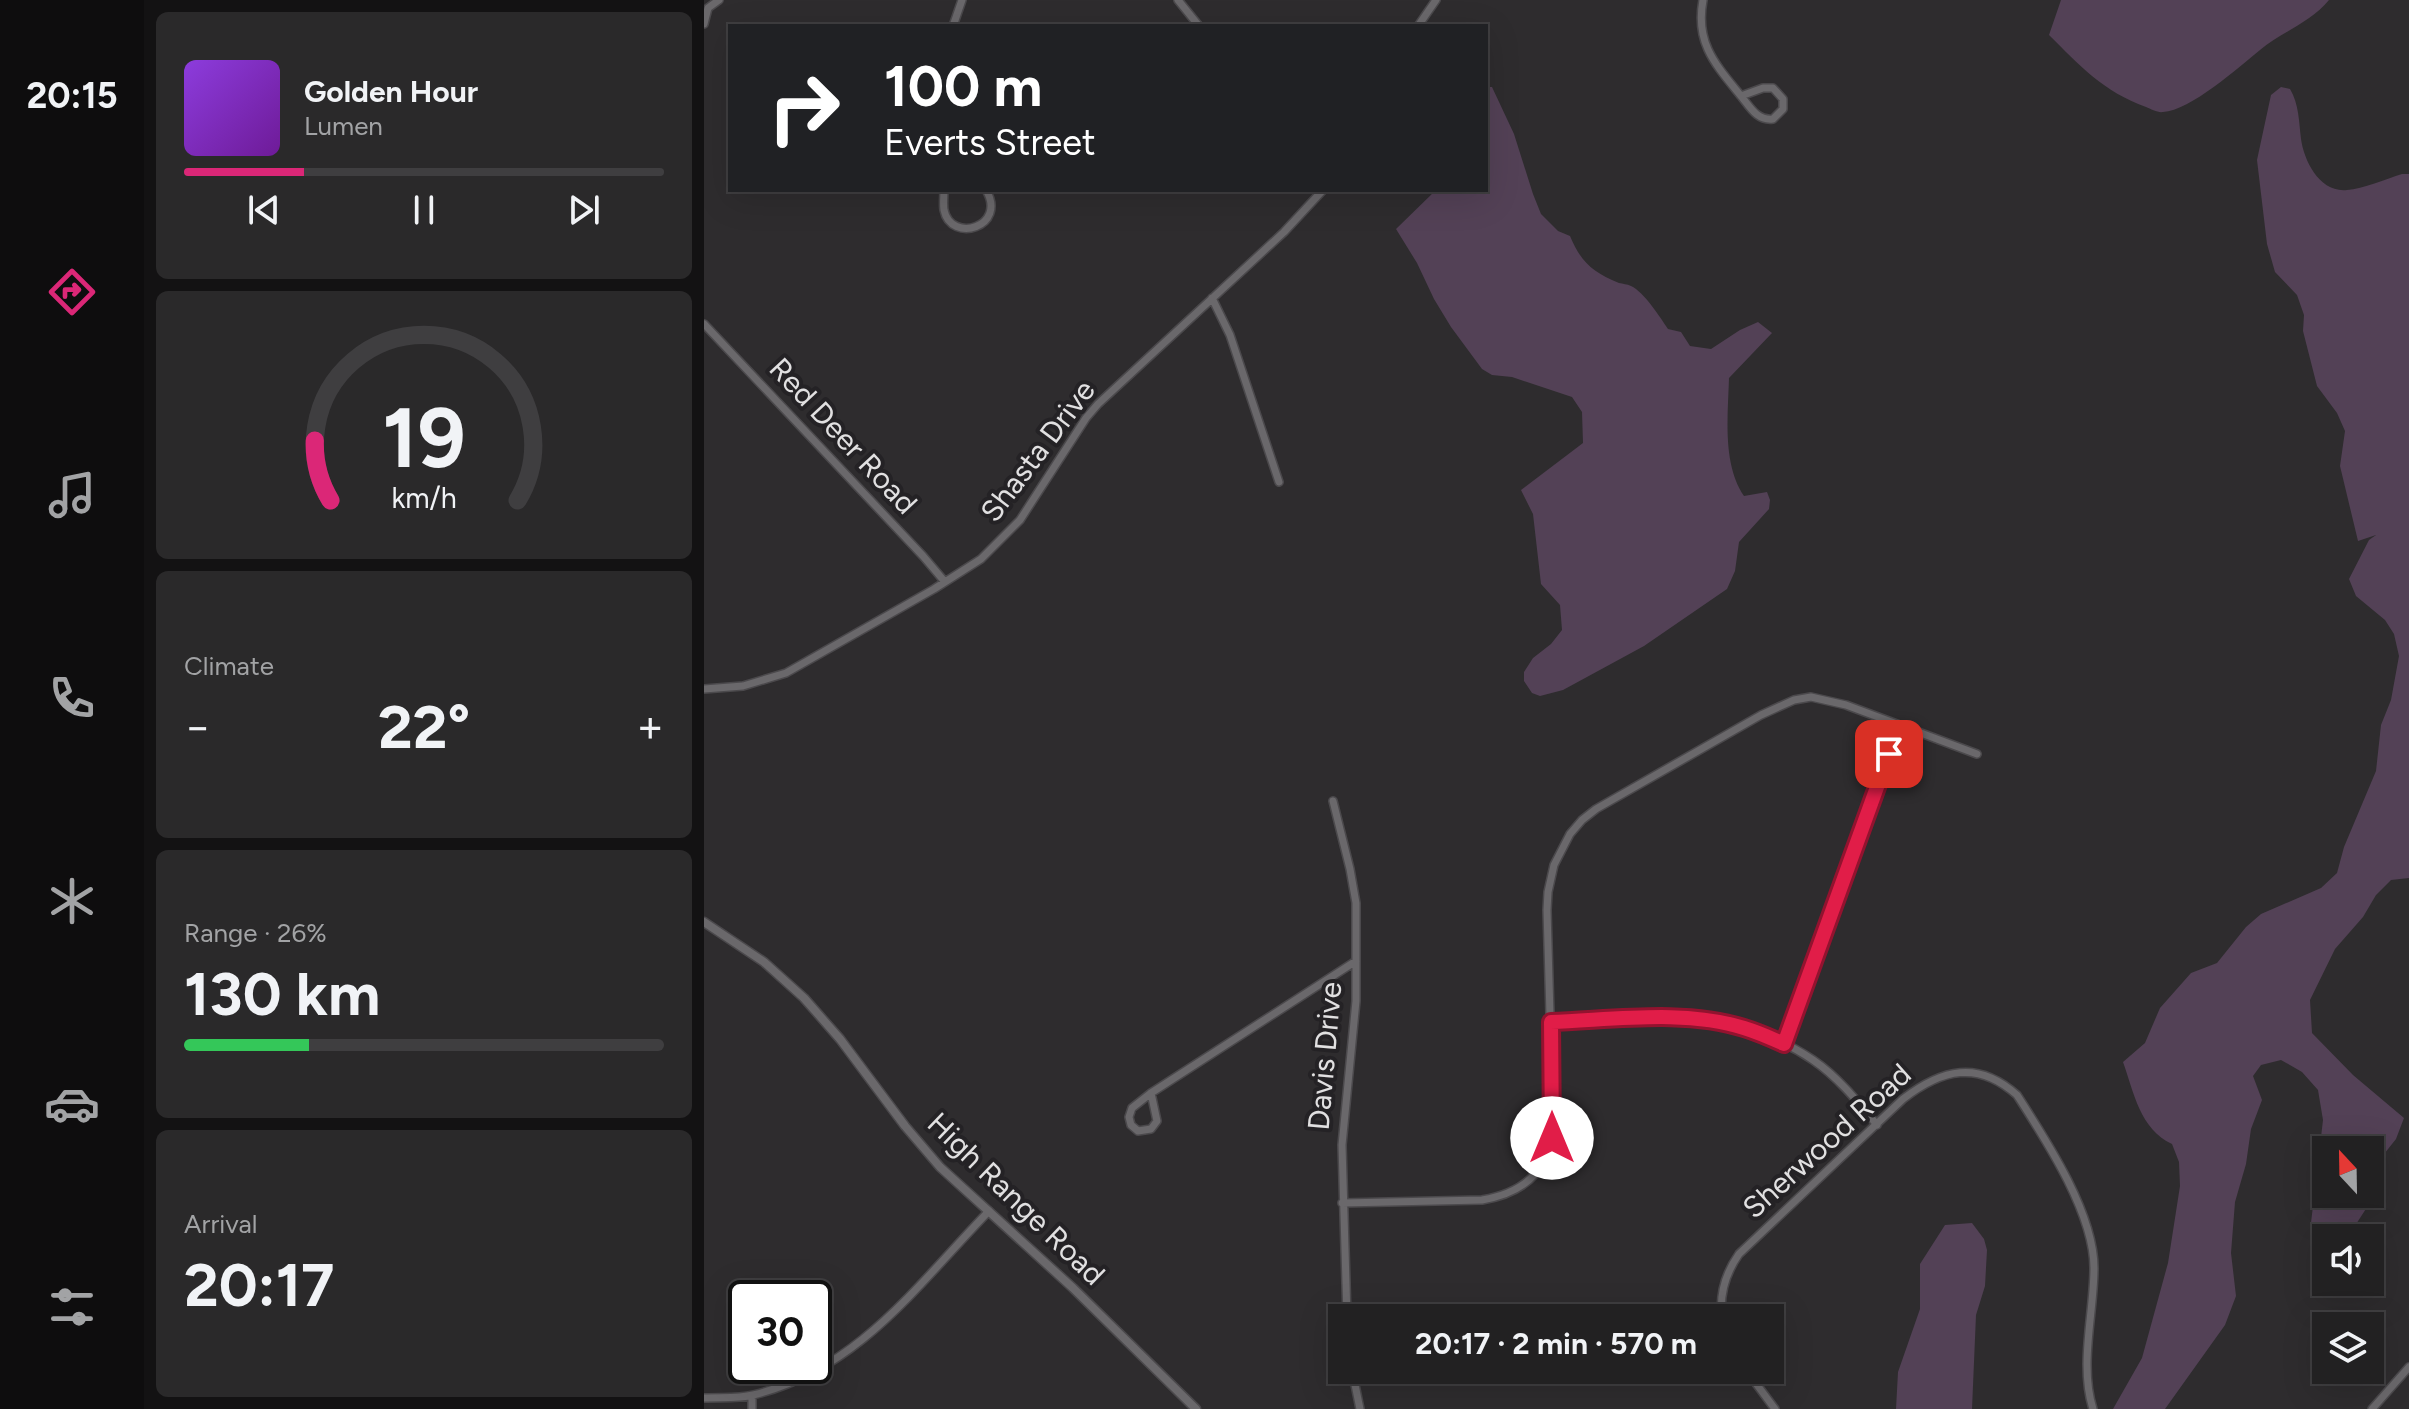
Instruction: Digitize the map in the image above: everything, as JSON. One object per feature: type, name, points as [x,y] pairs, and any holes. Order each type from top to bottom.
[{"type":"street","points":[[704,24],[706,8],[719,0]]},
{"type":"street","points":[[954,24],[962,0]]},
{"type":"street","points":[[1178,0],[1197,24]]},
{"type":"street","points":[[1419,24],[1436,0]]},
{"type":"street","points":[[1703,0],[1701,29],[1706,46],[1720,70],[1755,114],[1763,119],[1777,117],[1783,109],[1781,94],[1773,88],[1763,88],[1741,96]]},
{"type":"street","points":[[944,192],[944,210],[949,220],[959,227],[970,229],[981,225],[989,216],[991,200],[987,192]]},
{"type":"street","name":"Shasta Drive","points":[[704,689],[743,686],[786,673],[981,559],[1007,535],[1031,506],[1098,404],[1284,232],[1321,192]]},
{"type":"street","points":[[1212,298],[1230,335],[1279,482]]},
{"type":"street","name":"Red Deer Road","points":[[704,324],[945,582]]},
{"type":"street","points":[[1342,1203],[1482,1200],[1501,1196],[1533,1177],[1548,1155],[1552,1138],[1548,892],[1561,849],[1582,820],[1596,809],[1761,715],[1794,700],[1811,697],[1829,700],[1977,754]]},
{"type":"street","points":[[1784,1044],[1900,725]]},
{"type":"street","name":"Davis Drive","points":[[1333,801],[1356,903],[1355,1019],[1342,1133],[1346,1304]]},
{"type":"street","name":"High Range Road","points":[[704,922],[764,962],[804,998],[863,1067],[922,1147],[1073,1288],[1196,1409]]},
{"type":"street","points":[[1151,1093],[1157,1121],[1151,1129],[1138,1131],[1131,1125],[1130,1112],[1151,1093],[1356,961]]},
{"type":"street","points":[[1551,1022],[1672,1017],[1743,1027],[1815,1061],[1854,1097],[1877,1125]]},
{"type":"street","name":"Sherwood Road","points":[[1721,1304],[1725,1277],[1739,1254],[1903,1099],[1918,1088],[1951,1073],[1987,1075],[2017,1095],[2075,1197],[2089,1230],[2094,1266],[2088,1383],[2093,1409]]},
{"type":"street","points":[[704,1398],[752,1396],[810,1374],[863,1340],[890,1317],[989,1211]]},
{"type":"street","points":[[2372,1409],[2409,1367]]},
{"type":"street","points":[[1355,1384],[1360,1409]]},
{"type":"street","points":[[1756,1384],[1775,1409]]},
{"type":"street","points":[[752,1396],[752,1409]]},
{"type":"shaded area","points":[[2061,0],[2329,0],[2314,15],[2269,44],[2200,96],[2174,110],[2161,112],[2131,101],[2105,86],[2049,35]]},
{"type":"shaded area","points":[[1488,87],[1492,87],[1514,134],[1541,214],[1558,231],[1570,236],[1588,265],[1610,279],[1636,289],[1668,329],[1681,332],[1690,346],[1711,349],[1758,322],[1772,333],[1729,378],[1728,439],[1732,469],[1744,496],[1767,492],[1770,500],[1769,509],[1739,542],[1735,571],[1727,589],[1644,646],[1563,690],[1540,696],[1532,693],[1524,681],[1524,672],[1533,658],[1551,644],[1562,630],[1560,605],[1541,584],[1533,514],[1521,490],[1583,443],[1582,412],[1572,397],[1512,377],[1492,375],[1482,369],[1451,327],[1396,229],[1434,192],[1488,192]]},
{"type":"shaded area","points":[[2281,87],[2290,89],[2293,95],[2306,157],[2321,181],[2337,190],[2347,190],[2409,174],[2409,878],[2391,880],[2376,895],[2363,917],[2335,949],[2310,1000],[2312,1033],[2353,1075],[2404,1118],[2396,1139],[2384,1154],[2384,1136],[2321,1136],[2323,1120],[2318,1090],[2302,1072],[2281,1060],[2261,1065],[2253,1076],[2262,1100],[2251,1129],[2246,1164],[2235,1202],[2231,1253],[2236,1296],[2225,1325],[2165,1409],[2113,1409],[2142,1358],[2168,1263],[2180,1186],[2179,1162],[2172,1144],[2145,1120],[2123,1062],[2145,1043],[2160,1008],[2191,973],[2217,963],[2246,927],[2261,914],[2321,888],[2337,873],[2344,847],[2376,771],[2381,725],[2391,700],[2399,656],[2394,634],[2385,620],[2356,596],[2349,579],[2369,540],[2376,535],[2358,541],[2340,466],[2345,431],[2337,413],[2317,386],[2303,331],[2304,315],[2297,295],[2275,272],[2267,244],[2257,160],[2271,95]]},
{"type":"shaded area","points":[[2313,1208],[2367,1208],[2356,1224],[2312,1224],[2312,1250],[2311,1223]]},
{"type":"shaded area","points":[[1972,1223],[1984,1239],[1987,1250],[1985,1286],[1976,1315],[1972,1409],[1896,1409],[1898,1372],[1920,1309],[1920,1264],[1945,1225]]},
{"type":"route","points":[[1552,1138],[1551,1022],[1672,1017],[1699,1019],[1743,1027],[1784,1044],[1889,754]]}]
